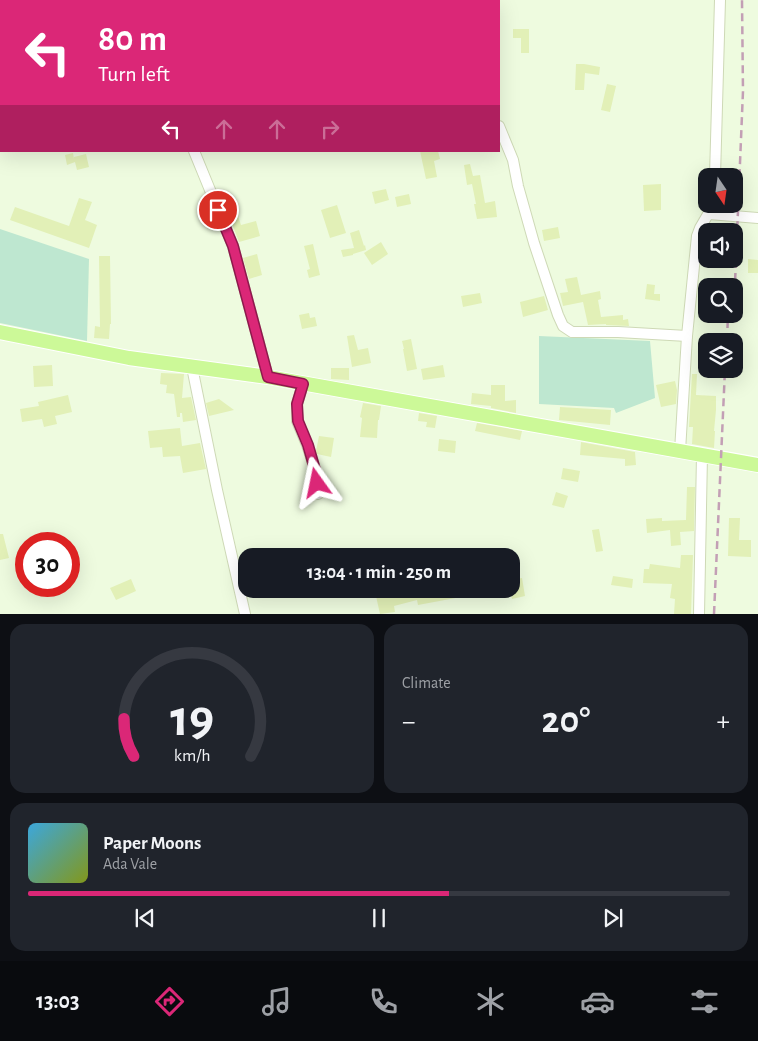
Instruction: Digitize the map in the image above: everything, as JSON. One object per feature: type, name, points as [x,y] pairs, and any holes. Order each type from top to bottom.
[{"type":"main road","points":[[0,332],[129,358],[268,377],[758,465]]},
{"type":"street","points":[[715,168],[720,0]]},
{"type":"street","points":[[500,128],[513,160],[518,186],[534,243],[563,326],[572,332],[618,332],[688,336]]},
{"type":"street","points":[[194,152],[233,246],[268,377]]},
{"type":"street","points":[[680,451],[697,236],[709,214],[758,218]]},
{"type":"street","points":[[192,367],[245,614]]},
{"type":"street","points":[[303,384],[297,404],[298,421],[308,445],[316,473],[318,494]]},
{"type":"street","points":[[700,614],[702,455]]},
{"type":"green space","points":[[0,229],[89,259],[87,341],[0,323]]},
{"type":"green space","points":[[539,336],[650,341],[655,398],[616,413],[614,408],[539,404]]},
{"type":"building","points":[[513,29],[529,29],[529,53],[521,53],[521,38],[513,38]]},
{"type":"building","points":[[576,64],[600,67],[599,75],[585,73],[584,90],[575,90]]},
{"type":"building","points":[[607,84],[616,86],[610,112],[601,110]]},
{"type":"building","points":[[420,152],[438,152],[440,159],[434,161],[437,177],[426,179]]},
{"type":"building","points":[[73,153],[74,159],[74,157],[86,154],[89,167],[77,170],[75,162],[67,165],[65,155]]},
{"type":"building","points":[[470,164],[473,176],[480,175],[485,203],[495,201],[497,217],[477,219],[472,184],[467,185],[464,165]]},
{"type":"building","points":[[661,184],[661,210],[644,211],[643,185]]},
{"type":"building","points":[[386,189],[389,200],[375,204],[372,192]]},
{"type":"building","points":[[409,194],[411,204],[397,207],[395,197]]},
{"type":"building","points":[[79,198],[92,202],[85,220],[97,225],[89,248],[10,220],[15,207],[69,226]]},
{"type":"building","points":[[337,205],[346,233],[330,238],[321,210]]},
{"type":"building","points":[[235,207],[241,225],[256,221],[260,236],[239,242],[227,210]]},
{"type":"building","points":[[558,227],[560,238],[544,241],[542,230]]},
{"type":"building","points":[[359,230],[366,250],[343,257],[341,250],[354,248],[350,233]]},
{"type":"building","points":[[381,242],[388,254],[372,265],[364,253]]},
{"type":"building","points":[[313,244],[320,275],[309,278],[307,270],[310,269],[304,246]]},
{"type":"building","points":[[257,254],[262,275],[249,279],[243,258]]},
{"type":"building","points":[[99,256],[110,256],[111,324],[109,339],[94,338],[95,326],[100,327]]},
{"type":"building","points":[[748,259],[758,260],[758,273],[748,273]]},
{"type":"building","points":[[577,277],[581,295],[600,291],[601,299],[598,300],[601,317],[623,315],[623,320],[628,319],[629,326],[588,325],[583,302],[563,306],[560,293],[568,292],[565,279]]},
{"type":"building","points":[[647,284],[655,285],[654,294],[660,294],[660,301],[645,299]]},
{"type":"building","points":[[480,293],[482,303],[463,307],[461,296]]},
{"type":"building","points":[[544,296],[548,310],[523,317],[520,302]]},
{"type":"building","points":[[309,313],[310,318],[315,317],[317,326],[302,329],[299,315]]},
{"type":"building","points":[[354,335],[358,350],[368,348],[371,363],[352,367],[347,336]]},
{"type":"building","points":[[411,339],[417,369],[407,371],[402,341]]},
{"type":"building","points":[[52,365],[53,386],[34,387],[33,366]]},
{"type":"building","points":[[443,365],[445,377],[423,380],[421,369]]},
{"type":"building","points":[[331,368],[349,368],[349,380],[331,379]]},
{"type":"building","points":[[161,373],[184,374],[182,398],[191,397],[196,420],[183,422],[182,413],[180,413],[180,417],[177,417],[174,394],[166,393],[167,385],[160,384]]},
{"type":"building","points":[[692,374],[697,374],[696,395],[716,396],[714,448],[692,444],[693,427],[689,427]]},
{"type":"building","points":[[675,381],[677,390],[676,404],[661,407],[656,385]]},
{"type":"building","points":[[491,385],[505,385],[505,401],[516,400],[516,413],[491,408],[491,406],[471,404],[472,393],[491,395]]},
{"type":"building","points":[[68,395],[72,412],[55,416],[57,424],[44,427],[42,419],[22,422],[20,409],[39,406],[38,402]]},
{"type":"building","points":[[219,399],[234,410],[209,416],[206,403]]},
{"type":"building","points":[[363,403],[381,406],[377,438],[360,437],[362,418],[360,417]]},
{"type":"building","points":[[560,407],[611,410],[610,425],[559,420]]},
{"type":"building","points":[[419,413],[437,416],[435,428],[426,427],[427,422],[418,421]]},
{"type":"building","points":[[477,423],[522,431],[520,440],[475,431]]},
{"type":"building","points":[[180,428],[182,446],[200,443],[206,469],[183,473],[180,456],[163,457],[162,447],[150,448],[148,431]]},
{"type":"building","points":[[319,436],[334,438],[331,457],[317,454]]},
{"type":"building","points":[[439,439],[456,441],[455,453],[438,451]]},
{"type":"building","points":[[581,442],[635,452],[636,465],[625,466],[625,459],[580,455]]},
{"type":"building","points":[[563,468],[580,471],[578,482],[561,479]]},
{"type":"building","points":[[687,487],[695,487],[694,531],[680,532],[681,545],[671,546],[670,530],[647,533],[646,519],[662,518],[662,521],[686,520]]},
{"type":"building","points":[[556,492],[568,496],[564,508],[552,505]]},
{"type":"building","points":[[729,518],[740,518],[739,540],[751,540],[751,557],[728,556]]},
{"type":"building","points":[[599,529],[603,551],[596,552],[592,530]]},
{"type":"building","points":[[0,534],[3,534],[9,558],[0,560]]},
{"type":"building","points":[[681,555],[693,555],[691,614],[674,614],[675,599],[670,598],[672,584],[643,583],[644,569],[649,569],[650,564],[680,568]]},
{"type":"building","points":[[613,576],[633,579],[632,588],[611,585]]},
{"type":"building","points":[[520,578],[522,578],[525,596],[520,597]]},
{"type":"building","points":[[131,579],[136,591],[116,600],[110,588]]},
{"type":"building","points":[[376,598],[456,598],[418,605],[417,600],[394,606],[395,612],[380,614]]},
{"type":"railway","points":[[735,278],[743,91],[742,0]]},
{"type":"railway","points":[[727,333],[728,323]]},
{"type":"railway","points":[[714,614],[725,378]]},
{"type":"route","points":[[218,210],[233,246],[268,377],[303,384],[297,404],[298,421],[308,445],[317,483]]}]
